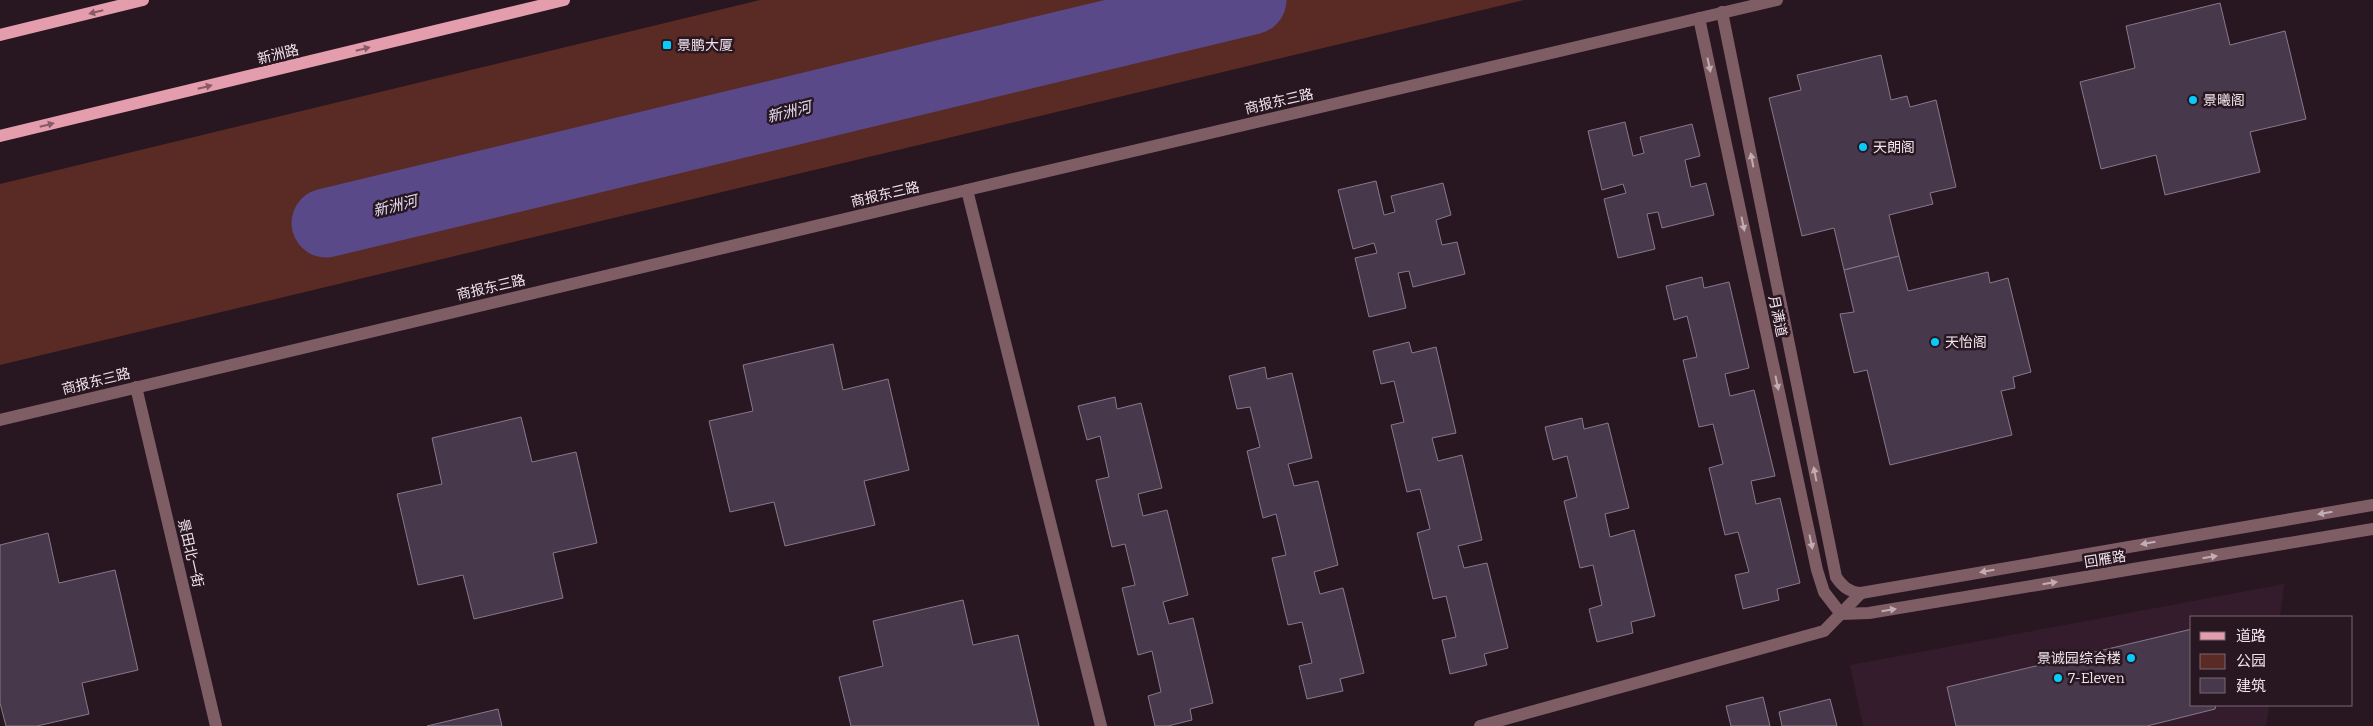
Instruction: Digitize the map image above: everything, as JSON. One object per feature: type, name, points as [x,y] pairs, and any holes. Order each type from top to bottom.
[{"type":"main road","points":[[0,35],[144,0]]},
{"type":"main road","name":"新洲路","points":[[0,136],[564,0]]},
{"type":"street","name":"商报东三路","points":[[0,420],[1777,0]]},
{"type":"street","name":"月满道","points":[[1722,12],[1836,577],[1851,592],[1861,593]]},
{"type":"street","name":"月满道","points":[[1699,18],[1817,570],[1824,592],[1841,614]]},
{"type":"street","points":[[967,190],[1101,726]]},
{"type":"street","name":"景田北一街","points":[[136,387],[216,726]]},
{"type":"street","name":"回雁路","points":[[1861,593],[2373,505]]},
{"type":"street","name":"回雁路","points":[[1841,614],[1869,613],[2373,529]]},
{"type":"street","points":[[1480,726],[1824,631],[1861,593]]},
{"type":"shaded area","name":"景诚园综合楼","points":[[2284,584],[2280,616],[2190,616],[2190,706],[2269,706],[2266,726],[1863,726],[1850,665]]},
{"type":"green space","points":[[760,0],[1524,0],[0,365],[0,184]]},
{"type":"building","name":"景曦阁","points":[[2220,3],[2230,45],[2285,31],[2306,119],[2250,132],[2260,172],[2165,195],[2156,155],[2101,169],[2080,82],[2135,68],[2126,26]]},
{"type":"building","name":"天朗阁","points":[[1881,55],[1891,100],[1907,96],[1910,107],[1936,100],[1956,187],[1930,193],[1933,204],[1889,215],[1899,256],[1844,270],[1834,228],[1802,236],[1769,98],[1801,90],[1797,75]]},
{"type":"building","points":[[1625,122],[1633,156],[1644,153],[1640,137],[1692,124],[1700,156],[1685,160],[1691,187],[1706,183],[1714,215],[1662,228],[1658,212],[1647,214],[1655,249],[1618,258],[1604,199],[1626,193],[1623,184],[1602,190],[1588,131]]},
{"type":"building","points":[[1376,181],[1384,215],[1395,212],[1391,196],[1443,183],[1451,215],[1436,220],[1442,245],[1457,242],[1465,274],[1413,287],[1409,271],[1398,273],[1406,308],[1369,317],[1355,258],[1377,253],[1374,243],[1353,249],[1338,190]]},
{"type":"building","name":"天怡阁","points":[[1899,256],[1908,291],[1988,272],[1990,283],[2008,278],[2031,372],[2013,377],[2015,388],[2001,391],[2012,435],[1890,465],[1867,370],[1854,373],[1840,314],[1854,312],[1844,270]]},
{"type":"building","points":[[1702,277],[1704,288],[1729,282],[1749,368],[1725,374],[1730,396],[1754,390],[1775,476],[1751,481],[1756,504],[1780,498],[1800,583],[1777,589],[1779,600],[1743,609],[1735,575],[1749,572],[1738,532],[1725,535],[1709,468],[1723,464],[1713,424],[1699,427],[1683,360],[1697,357],[1687,316],[1674,320],[1666,286]]},
{"type":"building","points":[[1409,342],[1412,353],[1436,347],[1456,433],[1432,438],[1438,461],[1462,455],[1482,540],[1458,546],[1464,568],[1487,563],[1508,648],[1484,654],[1487,665],[1450,674],[1442,640],[1456,637],[1446,596],[1433,599],[1417,533],[1430,529],[1420,489],[1407,492],[1391,425],[1404,422],[1394,381],[1381,384],[1373,351]]},
{"type":"building","points":[[833,344],[843,390],[888,379],[909,470],[864,481],[875,525],[785,546],[774,502],[730,512],[709,421],[753,411],[743,365]]},
{"type":"building","points":[[1265,367],[1267,379],[1292,373],[1312,458],[1288,464],[1294,486],[1318,481],[1338,565],[1314,572],[1320,594],[1343,588],[1364,673],[1340,679],[1343,691],[1307,699],[1299,666],[1312,663],[1302,622],[1288,625],[1272,558],[1286,555],[1276,514],[1263,518],[1247,451],[1260,447],[1250,407],[1237,409],[1229,376]]},
{"type":"building","points":[[1115,397],[1117,409],[1141,403],[1162,488],[1138,494],[1143,516],[1167,510],[1188,595],[1163,602],[1169,624],[1193,618],[1213,703],[1190,709],[1192,720],[1168,726],[1155,726],[1148,696],[1161,692],[1152,651],[1138,655],[1122,588],[1135,585],[1125,544],[1112,547],[1096,480],[1109,477],[1100,436],[1087,440],[1078,406]]},
{"type":"building","points":[[521,417],[532,462],[576,452],[597,543],[553,553],[563,598],[474,619],[463,575],[418,585],[397,494],[442,484],[432,438]]},
{"type":"building","points":[[1582,418],[1584,429],[1608,423],[1629,508],[1605,514],[1610,537],[1634,530],[1655,616],[1631,622],[1633,633],[1597,642],[1589,609],[1602,605],[1593,565],[1580,568],[1564,501],[1577,497],[1567,456],[1553,460],[1545,427]]},
{"type":"building","points":[[48,533],[59,583],[115,570],[138,670],[82,683],[89,714],[37,726],[6,726],[0,703],[0,545]]},
{"type":"building","points":[[963,600],[973,645],[1018,635],[1039,726],[851,726],[839,677],[883,666],[873,621]]},
{"type":"building","name":"景诚园综合楼","points":[[2190,629],[2190,706],[2216,706],[2215,709],[2147,726],[1956,726],[1947,687]]},
{"type":"building","points":[[1763,697],[1770,726],[1731,726],[1726,706]]},
{"type":"building","points":[[1830,699],[1837,726],[1782,726],[1779,712]]},
{"type":"building","points":[[498,709],[502,726],[427,726]]},
{"type":"waterway","name":"新洲河","points":[[326,223],[1252,0]]},
{"type":"place","name":"景鹏大厦","points":[[667,45]]},
{"type":"place","name":"景曦阁","points":[[2193,100]]},
{"type":"place","name":"天朗阁","points":[[1863,147]]},
{"type":"place","name":"天怡阁","points":[[1935,342]]},
{"type":"place","name":"景诚园综合楼","points":[[2131,658]]},
{"type":"place","name":"7-Eleven","points":[[2058,678]]}]
